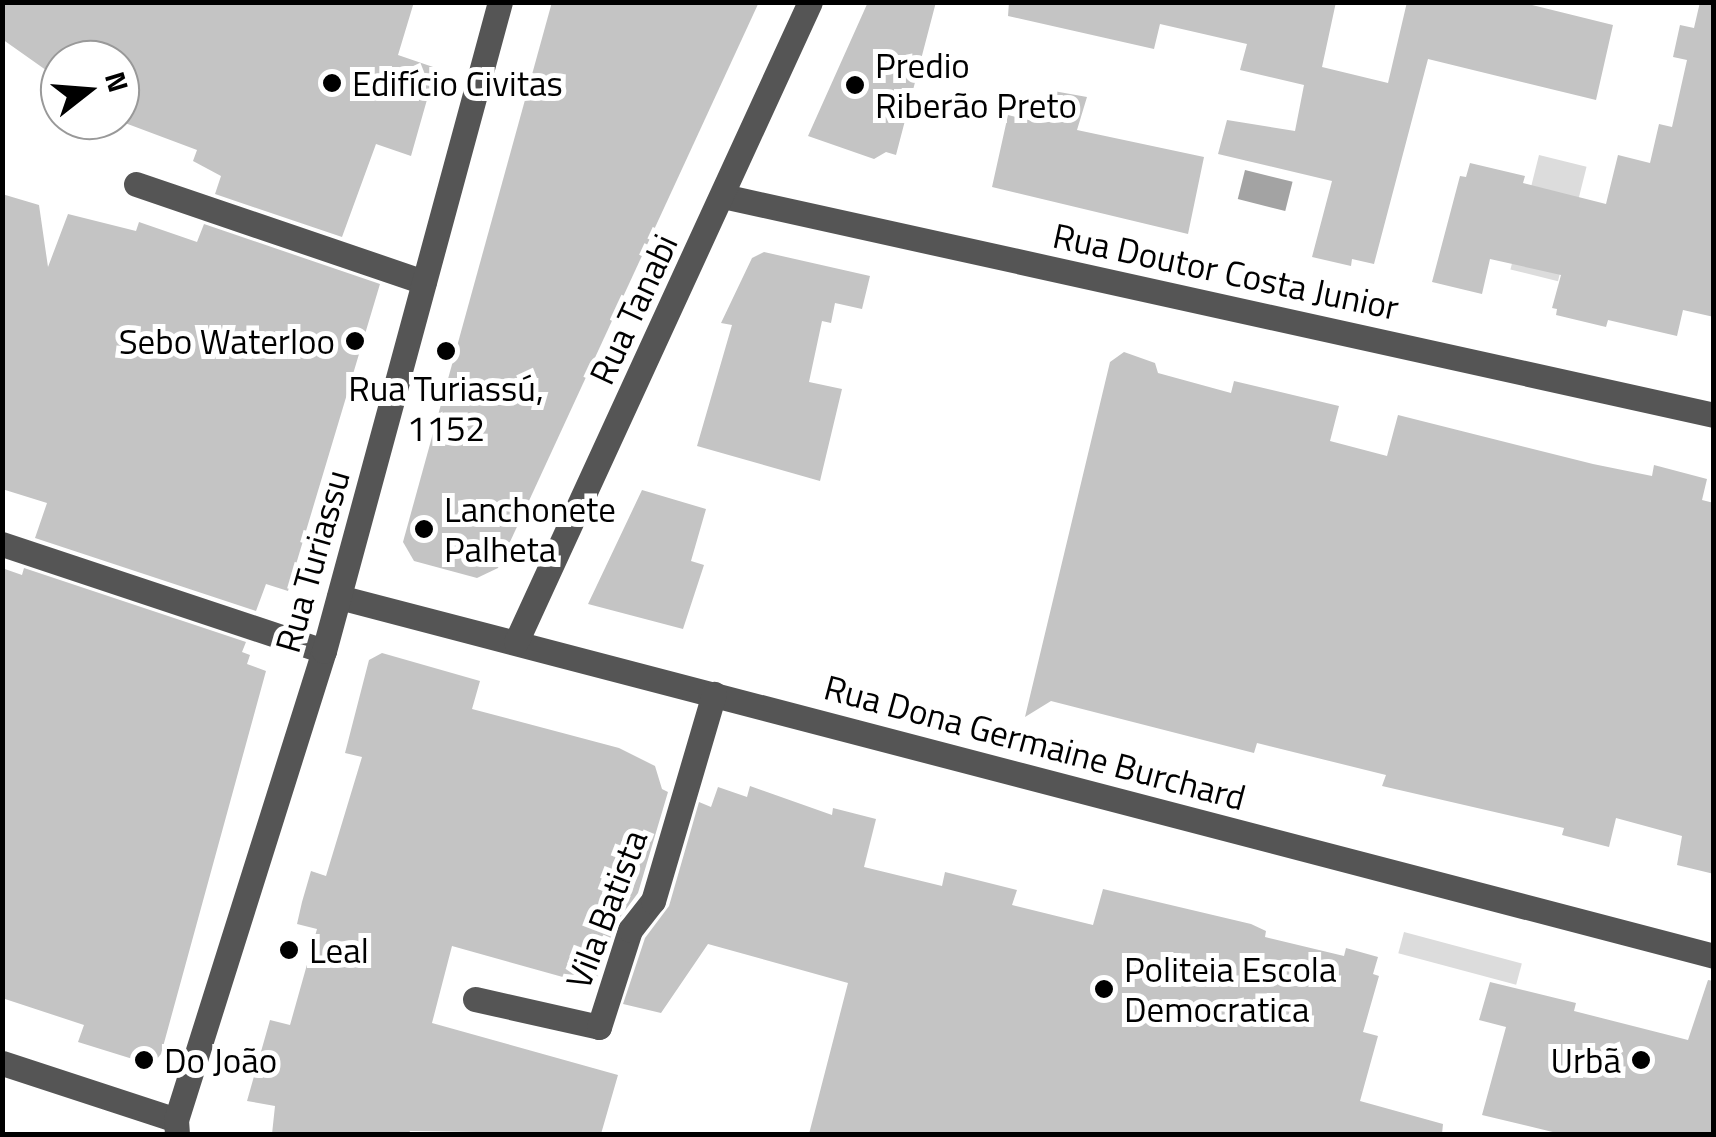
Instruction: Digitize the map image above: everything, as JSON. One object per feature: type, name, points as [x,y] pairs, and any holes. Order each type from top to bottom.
[{"type":"street","name":"Rua Turiassu","points":[[175,1130],[324,651],[500,2]]},
{"type":"street","name":"Rua Tanabi","points":[[516,642],[810,2]]},
{"type":"street","points":[[136,184],[424,282]]},
{"type":"street","name":"Rua Doutor Costa Junior","points":[[723,196],[1714,415]]},
{"type":"street","points":[[2,544],[324,651]]},
{"type":"street","name":"Rua Dona Germaine Burchard","points":[[339,598],[1714,956]]},
{"type":"street","name":"Vila Batista","points":[[475,999],[599,1027],[630,930],[653,901],[714,694]]},
{"type":"street","points":[[2,1063],[175,1130]]},
{"type":"shaded area","points":[[1539,155],[1587,167],[1558,281],[1510,269]]},
{"type":"shaded area","points":[[1245,170],[1293,182],[1285,211],[1238,199]]},
{"type":"shaded area","points":[[1404,932],[1522,964],[1516,985],[1398,953]]},
{"type":"building","points":[[2,2],[414,2],[398,55],[436,68],[411,156],[376,144],[342,237],[215,194],[221,176],[193,161],[197,150],[140,129],[140,40],[40,40],[40,66],[2,39]]},
{"type":"building","points":[[552,2],[759,2],[498,568],[477,578],[414,561],[403,542]]},
{"type":"building","name":"Predio Riberão Preto","points":[[868,2],[936,2],[896,155],[886,152],[874,159],[808,136]]},
{"type":"building","points":[[1009,2],[1336,2],[1322,67],[1388,83],[1407,2],[1520,2],[1613,25],[1596,100],[1428,59],[1374,264],[1352,259],[1351,266],[1312,257],[1332,181],[1218,154],[1227,120],[1295,131],[1304,85],[1240,70],[1247,44],[1160,24],[1154,49],[1008,16]]},
{"type":"building","points":[[1700,2],[1714,4],[1714,317],[1683,310],[1677,336],[1608,320],[1606,327],[1556,315],[1557,309],[1552,308],[1561,275],[1490,259],[1482,294],[1432,282],[1460,176],[1466,177],[1470,163],[1525,176],[1523,183],[1606,204],[1618,155],[1650,163],[1659,124],[1672,127],[1687,60],[1673,57],[1680,25],[1694,28]]},
{"type":"building","points":[[1048,90],[1087,97],[1077,130],[1204,157],[1188,234],[992,187],[1008,115],[1041,123]]},
{"type":"building","points":[[2,194],[39,205],[48,267],[68,214],[136,231],[139,222],[197,242],[204,224],[380,284],[288,591],[266,584],[256,611],[35,538],[47,503],[2,489]]},
{"type":"building","points":[[764,252],[870,276],[862,309],[835,303],[831,323],[822,321],[809,382],[842,389],[820,481],[697,446],[732,325],[721,323],[752,258]]},
{"type":"building","points":[[1124,352],[1155,363],[1158,373],[1231,393],[1234,381],[1339,406],[1330,441],[1387,456],[1398,415],[1593,464],[1652,476],[1654,465],[1707,479],[1702,500],[1714,503],[1714,874],[1677,865],[1682,836],[1616,818],[1609,847],[1562,835],[1564,828],[1382,786],[1386,775],[1257,743],[1254,753],[1051,701],[1025,717],[1110,362]]},
{"type":"building","points":[[642,490],[706,509],[691,561],[704,565],[683,629],[588,604]]},
{"type":"building","points":[[2,568],[22,575],[24,568],[246,642],[242,652],[250,655],[247,664],[266,671],[161,1054],[152,1065],[78,1042],[84,1025],[2,998]]},
{"type":"building","points":[[382,653],[480,681],[472,709],[619,748],[655,766],[662,789],[668,792],[638,893],[615,924],[595,986],[452,946],[432,1023],[618,1075],[601,1134],[272,1134],[275,1106],[247,1101],[270,1020],[290,1025],[317,929],[297,924],[302,902],[311,871],[326,876],[362,757],[345,753],[369,660]]},
{"type":"building","points":[[750,786],[832,815],[833,808],[876,819],[864,867],[942,886],[945,872],[1017,890],[1012,905],[1093,925],[1103,889],[1251,924],[1266,931],[1265,937],[1344,956],[1346,948],[1378,957],[1373,974],[1379,976],[1363,1032],[1378,1036],[1360,1101],[1443,1124],[1442,1134],[809,1134],[848,983],[708,944],[661,1013],[623,1004],[645,938],[669,906],[699,802],[711,807],[718,787],[747,797]]},
{"type":"building","points":[[1708,980],[1714,981],[1714,1134],[1561,1134],[1482,1115],[1506,1027],[1479,1020],[1490,982],[1576,1003],[1574,1011],[1688,1040]]},
{"type":"place","name":"Edifício Civitas","points":[[332,83]]},
{"type":"place","name":"Predio Riberão Preto","points":[[855,85]]},
{"type":"place","name":"Sebo Waterloo","points":[[355,341]]},
{"type":"place","name":"Rua Turiassú, 1152","points":[[446,351]]},
{"type":"place","name":"Lanchonete Palheta","points":[[424,529]]},
{"type":"place","name":"Leal","points":[[289,950]]},
{"type":"place","name":"Politeia Escola Democratica","points":[[1104,989]]},
{"type":"place","name":"Do João","points":[[144,1060]]},
{"type":"place","name":"Urbã","points":[[1641,1060]]}]
